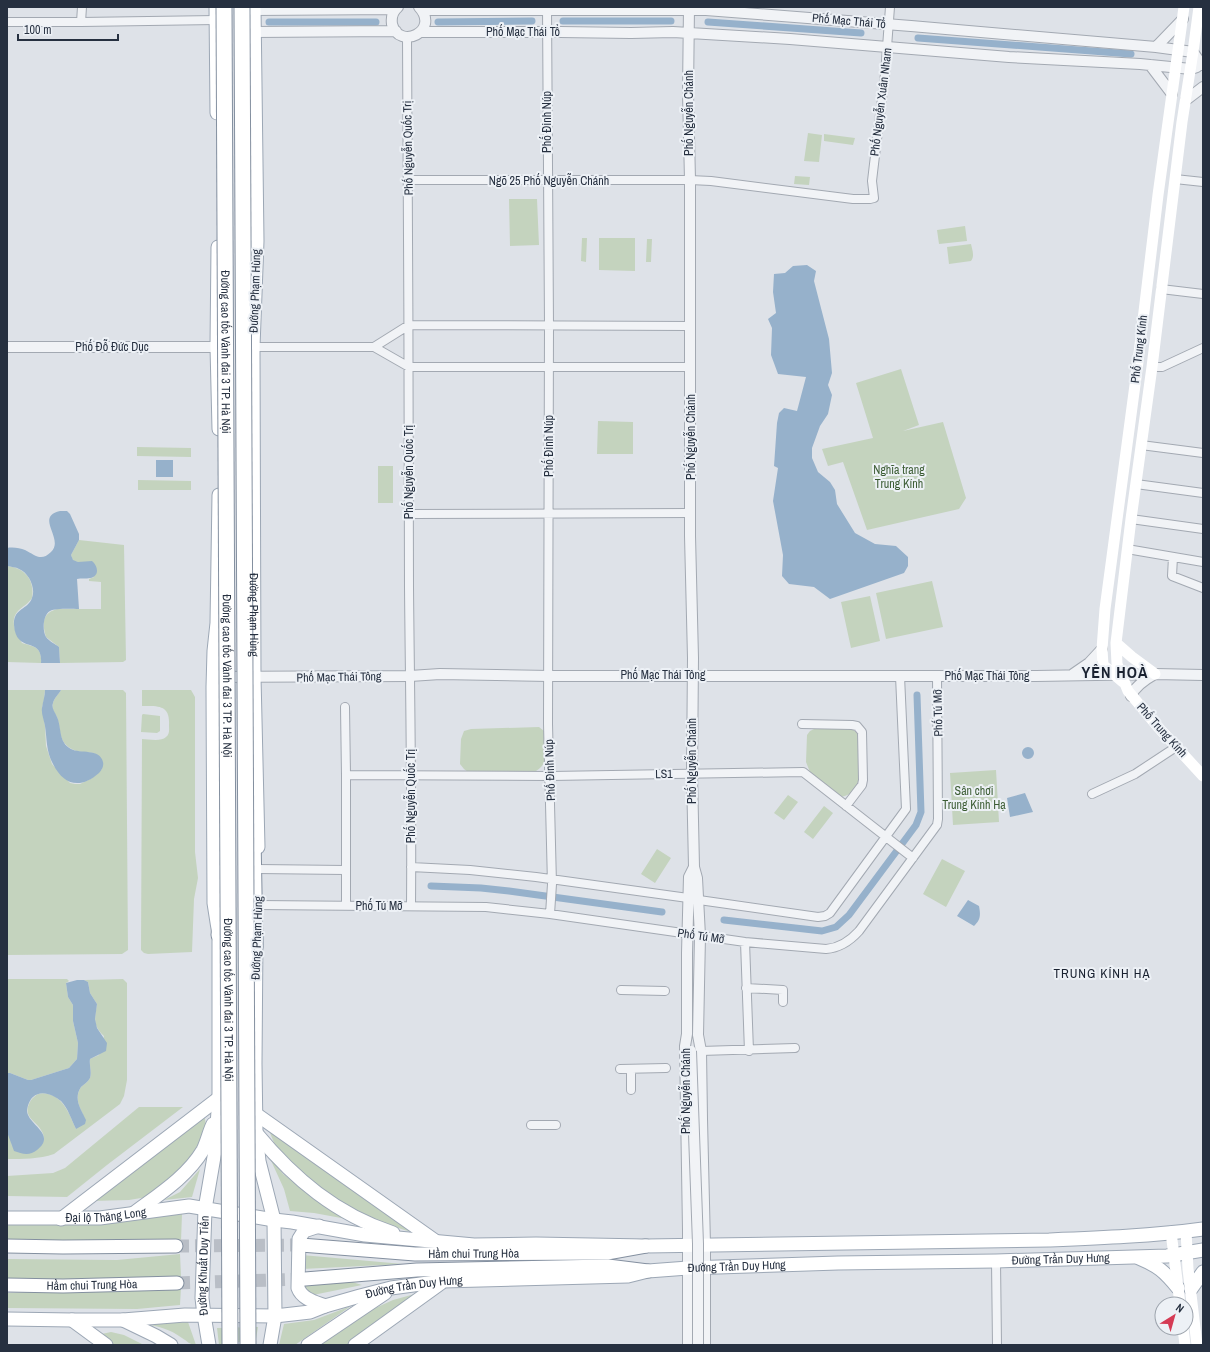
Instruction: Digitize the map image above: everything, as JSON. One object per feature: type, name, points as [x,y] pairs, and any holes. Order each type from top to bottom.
[{"type":"highway","name":"Đường cao tốc Vành đai 3 TP. Hà Nội","points":[[248,1345],[244,540],[250,8]]},
{"type":"highway","name":"Đường cao tốc Vành đai 3 TP. Hà Nội","points":[[219,11],[226,565],[230,1345]]},
{"type":"highway","points":[[244,540],[250,570],[252,812],[255,947]]},
{"type":"highway","points":[[219,935],[223,902],[220,695],[226,565]]},
{"type":"main road","name":"Phố Trung Kính","points":[[1184,7],[1158,195],[1138,362],[1110,570],[1102,649],[1103,665],[1119,677],[1132,696],[1158,727],[1203,776]]},
{"type":"main road","name":"Phố Trung Kính","points":[[1119,677],[1116,643],[1127,549],[1199,7]]},
{"type":"main road","name":"Đường Phạm Hùng","points":[[250,8],[254,32],[257,241],[253,347],[254,677],[258,869],[258,905],[255,947],[256,1132],[259,1161],[274,1220]]},
{"type":"main road","points":[[205,1209],[216,1151],[219,1098],[219,935],[214,903],[214,651],[217,623],[219,511],[217,347],[219,11]]},
{"type":"main road","points":[[217,347],[253,347]]},
{"type":"main road","points":[[1116,643],[1155,674]]},
{"type":"main road","points":[[61,1219],[219,1098]]},
{"type":"main road","points":[[132,1214],[172,1184],[194,1162],[203,1149],[218,1113]]},
{"type":"main road","points":[[256,1114],[436,1242]]},
{"type":"main road","points":[[256,1132],[276,1157],[310,1188],[352,1216],[382,1229],[412,1239]]},
{"type":"main road","points":[[216,1151],[224,1168],[229,1174],[239,1179],[250,1176],[259,1161]]},
{"type":"main road","name":"Đại lộ Thăng Long","points":[[7,1218],[100,1218],[189,1206],[274,1220]]},
{"type":"main road","name":"Đường Khuất Duy Tiến","points":[[205,1209],[202,1298],[209,1345]]},
{"type":"main road","points":[[270,1345],[275,1316],[274,1220]]},
{"type":"main road","name":"Đường Trần Duy Hưng","points":[[274,1220],[319,1226],[365,1236],[474,1245],[536,1244],[646,1246],[1071,1239],[1203,1229]]},
{"type":"main road","points":[[319,1226],[304,1231],[299,1239],[298,1288],[301,1295],[325,1306]]},
{"type":"main road","points":[[1182,1296],[1188,1253],[1186,1231]]},
{"type":"main road","points":[[1171,1232],[1173,1255],[1184,1288],[1197,1345]]},
{"type":"main road","points":[[838,1243],[838,1263]]},
{"type":"main road","points":[[7,1246],[176,1246]]},
{"type":"main road","name":"Hầm chui Trung Hòa","points":[[301,1246],[415,1254],[607,1253],[646,1246]]},
{"type":"main road","name":"Đường Trần Duy Hưng","points":[[204,1315],[275,1316],[310,1312],[325,1306],[391,1288],[444,1281],[628,1276],[648,1271],[688,1268],[838,1263],[996,1261],[1173,1255],[1203,1250]]},
{"type":"main road","points":[[1136,1256],[1156,1266],[1184,1288]]},
{"type":"main road","name":"Hầm chui Trung Hòa","points":[[305,1279],[441,1269],[608,1266],[648,1271]]},
{"type":"main road","points":[[1184,1288],[1203,1272]]},
{"type":"main road","points":[[355,1345],[444,1281]]},
{"type":"main road","name":"Hầm chui Trung Hòa","points":[[7,1285],[63,1286],[177,1283]]},
{"type":"main road","points":[[308,1345],[391,1288]]},
{"type":"main road","points":[[7,1319],[123,1320],[204,1315]]},
{"type":"main road","points":[[72,1320],[106,1345]]},
{"type":"main road","points":[[123,1320],[171,1345]]},
{"type":"street","points":[[81,22],[82,7]]},
{"type":"street","name":"Phố Nguyễn Xuân Nham","points":[[874,198],[890,7]]},
{"type":"street","points":[[250,8],[397,8]]},
{"type":"street","points":[[397,8],[393,14],[393,26],[402,36],[407,37]]},
{"type":"street","points":[[420,8],[426,21],[421,32]]},
{"type":"street","name":"Phố Mạc Thái Tổ","points":[[420,8],[690,8],[1156,47],[1193,52]]},
{"type":"street","name":"Phố Đinh Núp","points":[[547,8],[549,326],[548,724],[551,776],[552,882],[550,910]]},
{"type":"street","name":"Phố Nguyễn Chánh","points":[[690,8],[688,93],[690,180],[690,513],[693,675],[692,774],[694,867],[697,878],[699,900],[700,936],[698,1035],[696,1051],[704,1208],[705,1345]]},
{"type":"street","points":[[7,22],[81,22],[219,11]]},
{"type":"street","points":[[1156,47],[1183,18]]},
{"type":"street","points":[[254,32],[396,31]]},
{"type":"street","name":"Phố Mạc Thái Tổ","points":[[407,37],[414,36],[421,32],[689,33],[790,39],[1009,57],[1190,69]]},
{"type":"street","name":"Phố Nguyễn Quốc Trị","points":[[407,37],[410,676],[412,774],[411,906]]},
{"type":"street","points":[[1141,46],[1145,65],[1172,94]]},
{"type":"street","points":[[1190,69],[1202,65],[1193,52]]},
{"type":"street","points":[[1186,100],[1203,87]]},
{"type":"street","points":[[1175,179],[1203,182]]},
{"type":"street","name":"Ngõ 25 Phố Nguyễn Chánh","points":[[408,180],[690,180],[711,181],[856,199],[874,198]]},
{"type":"street","points":[[1161,289],[1203,294]]},
{"type":"street","points":[[374,347],[409,325],[689,326]]},
{"type":"street","name":"Phố Đỗ Đức Dục","points":[[7,347],[217,347]]},
{"type":"street","points":[[253,347],[374,347],[409,367],[690,367]]},
{"type":"street","points":[[1152,367],[1162,367],[1203,348]]},
{"type":"street","points":[[1141,445],[1203,453]]},
{"type":"street","points":[[1136,484],[1203,493]]},
{"type":"street","points":[[410,514],[690,513]]},
{"type":"street","points":[[1131,519],[1203,529]]},
{"type":"street","points":[[1127,549],[1203,562]]},
{"type":"street","points":[[1173,557],[1172,576],[1203,588]]},
{"type":"street","points":[[1073,674],[1089,663],[1102,649]]},
{"type":"street","name":"Phố Mạc Thái Tông","points":[[214,677],[410,676],[464,674],[548,676],[1036,676],[1073,674],[1119,677],[1155,674],[1203,675]]},
{"type":"street","points":[[1132,696],[1135,689],[1155,674]]},
{"type":"street","points":[[699,900],[810,916],[825,916],[832,911],[890,839],[907,806],[900,676]]},
{"type":"street","name":"Phố Tú Mỡ","points":[[258,905],[486,907],[550,910],[700,936],[745,942],[826,949],[839,947],[849,941],[859,930],[933,832],[938,819],[937,676]]},
{"type":"street","points":[[345,708],[346,906]]},
{"type":"street","points":[[802,724],[852,725],[857,726],[862,732],[862,785],[846,806]]},
{"type":"street","points":[[1092,794],[1135,774],[1176,747]]},
{"type":"street","name":"LS1","points":[[346,774],[551,776],[803,772],[913,858]]},
{"type":"street","points":[[411,867],[470,870],[552,882],[688,898]]},
{"type":"street","name":"Phố Nguyễn Chánh","points":[[688,1345],[688,1203],[685,1046],[687,1034],[689,877],[694,867]]},
{"type":"street","points":[[258,869],[345,870]]},
{"type":"street","points":[[745,942],[749,1051]]},
{"type":"street","points":[[746,988],[783,990],[783,1002]]},
{"type":"street","points":[[621,990],[665,991]]},
{"type":"street","points":[[687,1034],[696,1051],[698,1345]]},
{"type":"street","points":[[696,1051],[749,1051],[795,1048]]},
{"type":"street","points":[[620,1069],[666,1068]]},
{"type":"street","points":[[631,1069],[631,1090]]},
{"type":"street","points":[[531,1125],[556,1125]]},
{"type":"street","points":[[688,1203],[696,1214],[702,1212],[704,1208]]},
{"type":"street","points":[[996,1261],[997,1345]]},
{"type":"street","points":[[688,1299],[693,1291],[697,1291],[704,1301]]},
{"type":"green space","points":[[808,133],[822,135],[819,162],[804,161]]},
{"type":"green space","points":[[824,134],[855,138],[853,145],[824,141]]},
{"type":"green space","points":[[795,176],[810,177],[809,185],[794,184]]},
{"type":"green space","points":[[509,199],[537,199],[539,245],[510,246]]},
{"type":"green space","points":[[965,226],[967,241],[939,244],[937,230]]},
{"type":"green space","points":[[582,238],[587,238],[586,262],[581,261]]},
{"type":"green space","points":[[599,238],[635,238],[635,271],[599,270]]},
{"type":"green space","points":[[647,239],[652,239],[651,262],[646,262]]},
{"type":"green space","points":[[971,244],[973,255],[971,261],[949,264],[947,247]]},
{"type":"green space","name":"Nghĩa trang Trung Kính","points":[[901,369],[919,425],[903,431],[943,422],[966,498],[959,509],[867,530],[843,462],[828,466],[822,449],[873,438],[856,383]]},
{"type":"green space","points":[[598,421],[633,422],[633,454],[597,454]]},
{"type":"green space","points":[[137,447],[191,448],[191,457],[137,456]]},
{"type":"green space","points":[[378,466],[393,466],[393,503],[378,503]]},
{"type":"green space","points":[[138,480],[191,481],[191,490],[138,490]]},
{"type":"green space","points":[[79,540],[124,545],[126,660],[123,662],[60,663],[59,647],[46,637],[44,620],[48,613],[57,609],[101,609],[101,582],[89,581],[89,579],[94,577],[78,562],[73,561],[71,555]]},
{"type":"green space","points":[[7,566],[24,572],[30,580],[33,592],[32,598],[15,615],[14,627],[22,643],[37,648],[40,654],[41,663],[7,662]]},
{"type":"green space","points":[[932,581],[943,627],[886,639],[876,593]]},
{"type":"green space","points":[[870,596],[880,641],[851,648],[841,602]]},
{"type":"green space","points":[[7,690],[45,690],[42,708],[46,746],[52,764],[70,783],[75,784],[80,784],[92,778],[102,769],[94,753],[76,751],[66,745],[63,741],[60,734],[57,717],[53,709],[54,699],[61,690],[123,690],[126,693],[128,950],[122,954],[7,955]]},
{"type":"green space","points":[[142,690],[191,690],[195,697],[195,852],[198,878],[194,899],[192,952],[148,954],[141,950],[142,739],[164,739],[169,730],[169,718],[165,710],[154,706],[142,706]]},
{"type":"green space","points":[[143,714],[160,716],[160,731],[157,733],[141,732]]},
{"type":"green space","points":[[539,727],[544,731],[545,735],[546,755],[543,764],[536,771],[468,772],[460,764],[461,739],[464,731],[471,729]]},
{"type":"green space","points":[[814,729],[852,729],[858,735],[860,772],[855,789],[849,794],[840,797],[810,772],[806,762],[807,735]]},
{"type":"green space","name":"Sân chơi Trung Kính Hạ","points":[[996,770],[999,822],[953,825],[950,773]]},
{"type":"green space","points":[[788,795],[798,802],[784,820],[774,813]]},
{"type":"green space","points":[[824,806],[833,813],[813,839],[804,832]]},
{"type":"green space","points":[[657,849],[671,858],[655,883],[641,874]]},
{"type":"green space","points":[[942,859],[965,871],[946,907],[923,894]]},
{"type":"green space","points":[[7,979],[67,979],[69,981],[66,983],[68,997],[73,1005],[73,1021],[78,1043],[77,1059],[69,1068],[31,1080],[7,1073]]},
{"type":"green space","points":[[123,979],[127,983],[127,1080],[124,1096],[120,1104],[54,1154],[37,1158],[7,1159],[7,1132],[11,1139],[12,1146],[43,1142],[44,1136],[42,1132],[29,1116],[28,1112],[31,1100],[38,1094],[49,1094],[56,1097],[66,1109],[76,1129],[83,1114],[79,1104],[79,1090],[90,1078],[90,1059],[99,1055],[104,1036],[100,1032],[95,1021],[97,1004],[90,993],[88,982],[84,980]]},
{"type":"green space","points":[[139,1107],[183,1107],[67,1197],[7,1196],[7,1176],[53,1173],[65,1168]]},
{"type":"green space","points":[[204,1114],[206,1125],[203,1138],[193,1155],[178,1174],[147,1197],[129,1200],[91,1201]]},
{"type":"green space","points":[[268,1128],[414,1233],[367,1218],[326,1194],[277,1150]]},
{"type":"green space","points":[[268,1154],[283,1174],[352,1220],[314,1213],[290,1211],[284,1189]]},
{"type":"green space","points":[[200,1169],[192,1197],[164,1200],[180,1192]]},
{"type":"green space","points":[[182,1214],[181,1241],[7,1243],[7,1224],[71,1225]]},
{"type":"green space","points":[[180,1254],[181,1276],[44,1280],[7,1279],[7,1259],[117,1260]]},
{"type":"green space","points":[[302,1255],[403,1264],[302,1269]]},
{"type":"green space","points":[[349,1281],[362,1285],[313,1295],[303,1290],[305,1286],[316,1283]]},
{"type":"green space","points":[[181,1287],[180,1305],[137,1309],[7,1308],[7,1293]]},
{"type":"green space","points":[[422,1292],[351,1345],[316,1345],[371,1310],[393,1300]]},
{"type":"green space","points":[[351,1306],[295,1345],[279,1345],[284,1324],[314,1320]]},
{"type":"green space","points":[[188,1322],[196,1345],[190,1344],[168,1330],[144,1324]]},
{"type":"green space","points":[[258,1327],[255,1345],[240,1342],[230,1345],[219,1345],[217,1328]]},
{"type":"green space","points":[[111,1332],[124,1335],[144,1345],[111,1345],[97,1335]]},
{"type":"water","points":[[807,265],[816,271],[814,281],[829,339],[832,373],[828,385],[832,395],[828,414],[820,426],[812,448],[812,458],[818,472],[830,482],[835,490],[837,504],[855,533],[875,544],[896,546],[908,557],[908,566],[904,573],[830,599],[814,587],[789,584],[782,576],[783,555],[773,501],[778,468],[774,466],[779,413],[784,408],[797,411],[806,377],[778,374],[771,355],[772,328],[768,319],[776,313],[773,292],[774,274],[785,273],[793,266]]},
{"type":"water","points":[[156,460],[173,460],[173,477],[156,477]]},
{"type":"water","points":[[60,511],[67,511],[70,514],[79,534],[79,540],[71,555],[73,560],[78,562],[92,561],[96,565],[97,573],[93,577],[77,579],[79,609],[53,610],[46,616],[44,631],[46,637],[59,647],[60,663],[41,663],[38,649],[19,640],[16,634],[14,619],[18,612],[30,602],[33,590],[29,577],[23,571],[18,568],[7,566],[7,548],[25,550],[38,557],[44,557],[47,555],[54,547],[55,541],[49,523],[50,518],[53,514]]},
{"type":"water","points":[[45,690],[61,690],[54,699],[52,707],[59,721],[64,743],[71,749],[94,753],[101,758],[103,766],[101,771],[86,781],[73,783],[68,781],[62,777],[53,764],[48,750],[42,712]]},
{"type":"water","points":[[1026,747],[1030,747],[1034,753],[1030,759],[1026,759],[1022,755],[1022,751]]},
{"type":"water","points":[[1025,793],[1033,812],[1010,817],[1007,798]]},
{"type":"water","points":[[968,900],[979,906],[980,918],[974,926],[957,916]]},
{"type":"water","points":[[84,980],[88,982],[90,993],[97,1004],[95,1019],[97,1028],[107,1043],[106,1051],[90,1059],[90,1078],[79,1091],[78,1100],[86,1120],[85,1124],[76,1129],[68,1111],[61,1101],[55,1097],[40,1093],[32,1098],[27,1111],[32,1121],[43,1134],[44,1139],[42,1144],[37,1150],[29,1154],[14,1151],[7,1132],[7,1073],[31,1080],[69,1068],[77,1059],[78,1043],[73,1021],[73,1005],[68,997],[66,983]]},
{"type":"waterway","points":[[438,22],[532,21]]},
{"type":"waterway","points":[[563,21],[671,21]]},
{"type":"waterway","points":[[269,22],[376,22]]},
{"type":"waterway","points":[[708,22],[861,33]]},
{"type":"waterway","points":[[918,38],[1131,54]]},
{"type":"waterway","points":[[724,920],[822,931],[836,927],[849,915],[916,825],[921,812],[917,695]]},
{"type":"waterway","points":[[431,886],[481,888],[509,891],[662,912]]},
{"type":"tunnel","points":[[176,1246],[301,1245]]},
{"type":"tunnel","points":[[177,1283],[305,1279]]},
{"type":"district","name":"YÊN HOÀ","points":[[1115,672]]},
{"type":"district","name":"TRUNG KÍNH HẠ","points":[[1102,973]]}]
